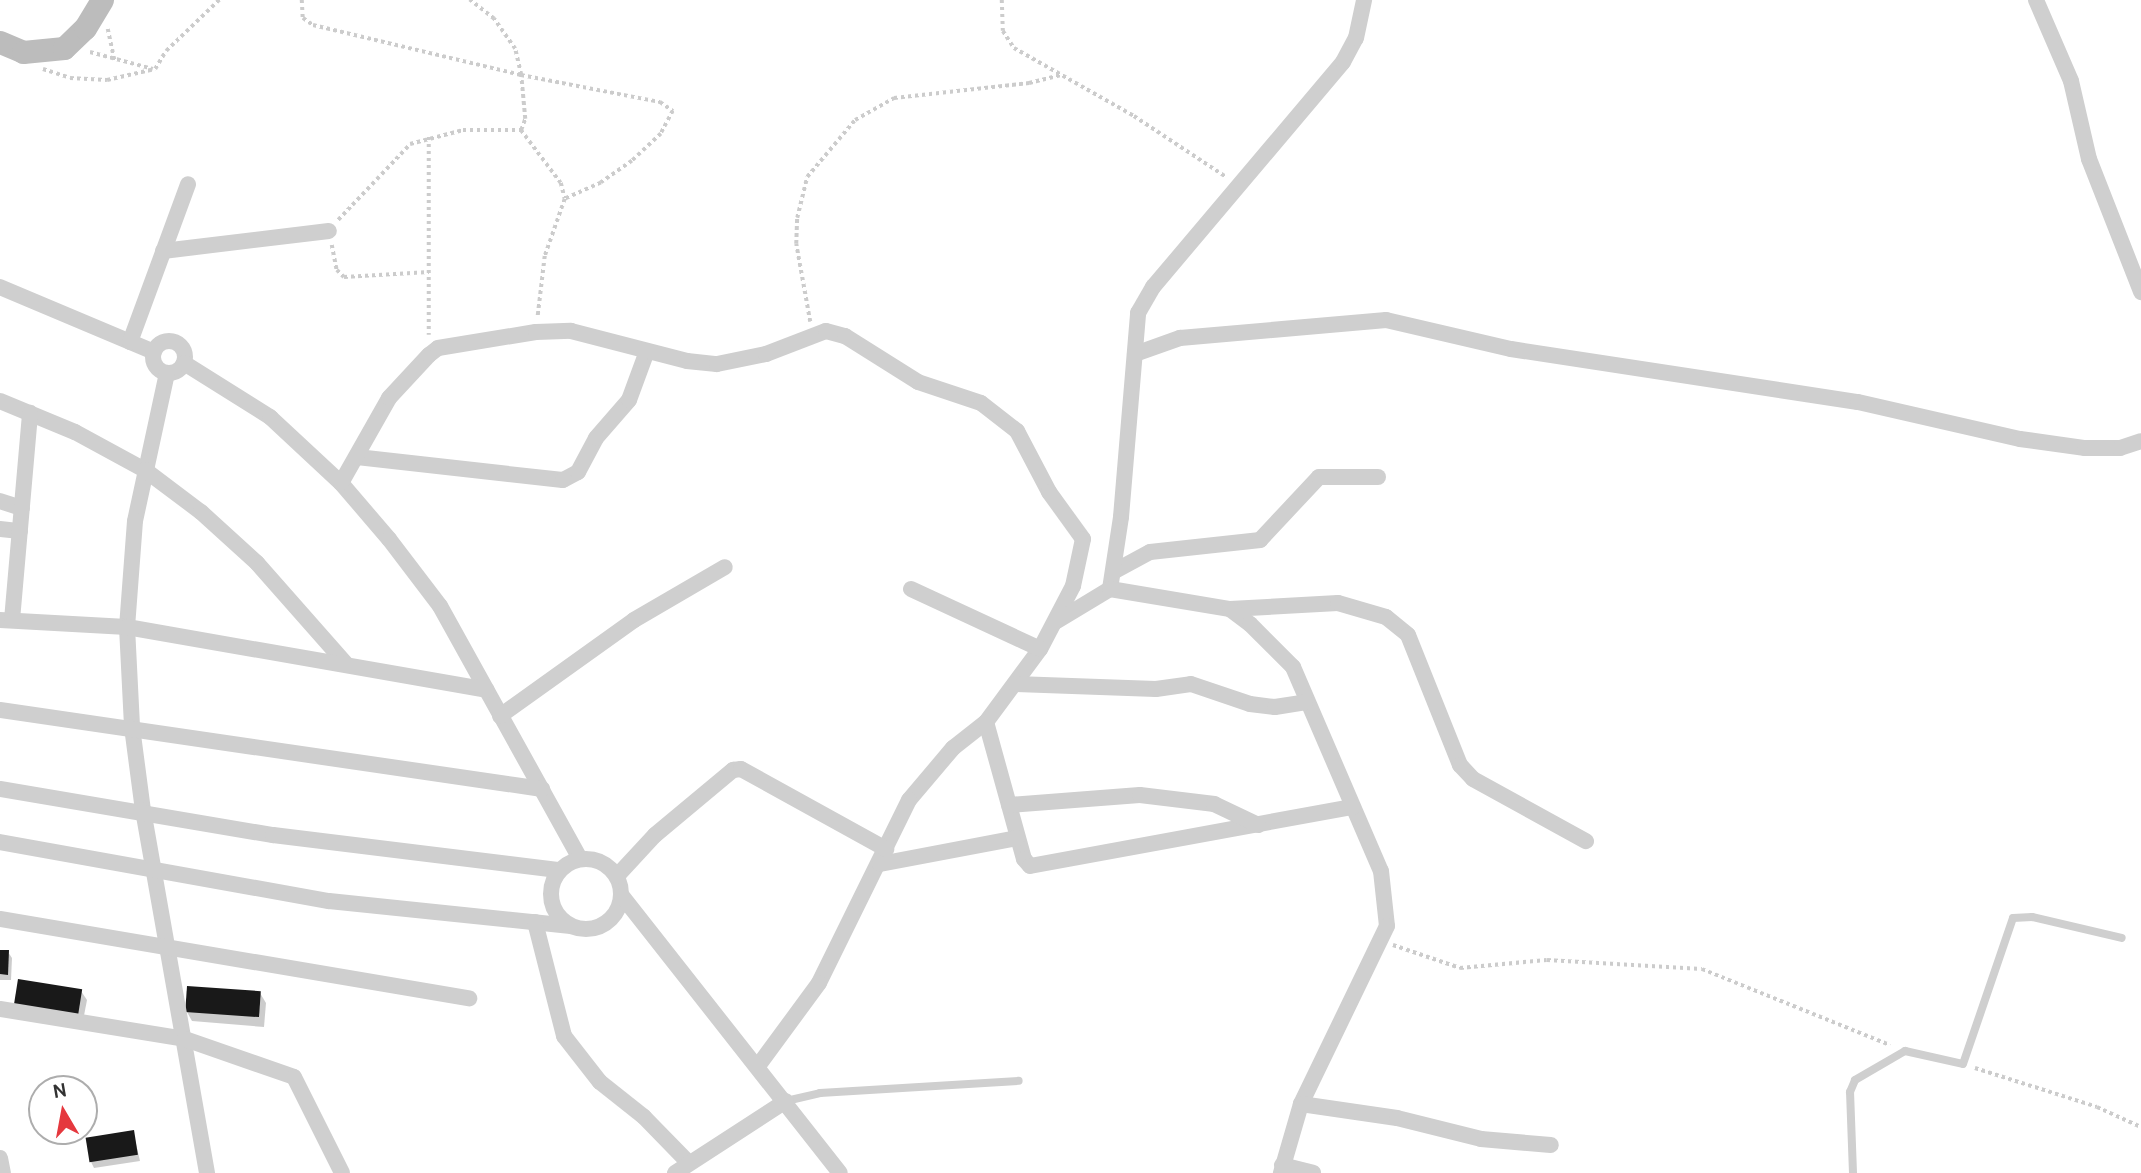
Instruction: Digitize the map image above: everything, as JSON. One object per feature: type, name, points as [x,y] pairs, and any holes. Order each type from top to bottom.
[{"type":"street","points":[[1110,589],[1138,313],[1153,287],[1343,62],[1356,38],[1364,0]]},
{"type":"street","points":[[2036,0],[2071,80],[2089,159],[2141,292]]},
{"type":"street","points":[[0,42],[23,52],[51,51],[74,42],[102,2]]},
{"type":"street","points":[[130,342],[188,184]]},
{"type":"street","points":[[163,251],[329,231]]},
{"type":"street","points":[[0,287],[154,352]]},
{"type":"street","points":[[1135,354],[1190,337],[1385,320],[1511,349],[1858,402],[2020,439],[2097,448],[2120,448],[2141,441]]},
{"type":"street","points":[[341,483],[389,398],[429,355],[439,348],[536,332],[571,331],[647,351],[718,364],[785,348],[811,334],[826,331],[845,336],[893,371],[981,403],[1012,425],[1049,492],[1083,539],[1080,565],[1057,621],[1015,684],[986,722],[929,774],[909,800],[819,983],[758,1066]]},
{"type":"street","points":[[167,373],[156,366],[154,352],[161,344],[176,342],[185,354],[184,363]]},
{"type":"street","points":[[357,457],[563,480],[578,472],[596,438],[629,400],[647,351]]},
{"type":"street","points":[[184,363],[167,373],[145,470],[127,627],[132,727],[144,810],[157,869],[207,1173]]},
{"type":"street","points":[[184,363],[270,417],[341,483],[440,606],[580,859]]},
{"type":"street","points":[[0,401],[145,470],[201,512],[257,563],[347,665]]},
{"type":"street","points":[[30,413],[20,531],[6,620],[127,627],[487,690]]},
{"type":"street","points":[[1113,572],[1150,552],[1260,540],[1319,477],[1378,477]]},
{"type":"street","points":[[0,501],[22,508]]},
{"type":"street","points":[[0,529],[20,531]]},
{"type":"street","points":[[500,716],[634,620],[725,567]]},
{"type":"street","points":[[911,589],[1040,649]]},
{"type":"street","points":[[1057,621],[1110,589],[1230,609],[1338,603],[1386,617],[1408,635],[1460,765],[1473,779],[1586,841]]},
{"type":"street","points":[[1230,609],[1293,667],[1305,702],[1353,807],[1385,886],[1387,926],[1301,1104],[1282,1169],[1313,1173]]},
{"type":"street","points":[[1015,684],[1156,689],[1191,684],[1250,704],[1275,707],[1305,702]]},
{"type":"street","points":[[0,710],[132,727],[542,789]]},
{"type":"street","points":[[986,722],[1017,838],[1030,866],[1353,807]]},
{"type":"street","points":[[617,876],[655,835],[733,770],[741,769],[883,856],[1017,838]]},
{"type":"street","points":[[0,789],[144,810],[273,835],[560,870]]},
{"type":"street","points":[[1009,805],[1140,795],[1214,804],[1258,825]]},
{"type":"street","points":[[0,842],[329,901],[584,929],[610,920],[622,896]]},
{"type":"street","points":[[571,926],[553,907],[553,881],[560,870],[580,859],[601,861],[617,876],[622,896],[840,1173]]},
{"type":"street","points":[[0,919],[168,944],[469,998]]},
{"type":"street","points":[[535,922],[552,1003],[565,1036],[600,1082],[645,1116],[687,1161]]},
{"type":"street","points":[[0,1009],[185,1039],[294,1077],[342,1173]]},
{"type":"street","points":[[675,1173],[687,1161],[786,1101]]},
{"type":"street","points":[[1301,1104],[1397,1118],[1481,1139],[1552,1145]]},
{"type":"street","points":[[0,1158],[2,1173]]},
{"type":"lane","points":[[1853,1173],[1850,1092],[1855,1080],[1905,1051],[1963,1064],[2013,918],[2032,917],[2122,937]]},
{"type":"lane","points":[[786,1101],[820,1093],[1019,1081]]},
{"type":"path","points":[[23,52],[47,72],[70,78],[120,80],[155,69],[166,51],[219,0]]},
{"type":"path","points":[[302,0],[303,18],[313,25],[522,75],[660,102],[673,111],[661,134],[632,161],[601,183],[565,199]]},
{"type":"path","points":[[470,0],[507,34],[522,75],[525,119],[521,130]]},
{"type":"path","points":[[1002,0],[1003,30],[1014,48],[1134,116],[1240,186]]},
{"type":"path","points":[[102,2],[115,61]]},
{"type":"path","points":[[74,42],[115,61],[155,69]]},
{"type":"path","points":[[811,334],[796,244],[797,218],[807,177],[855,120],[894,98],[1029,83],[1062,75]]},
{"type":"path","points":[[429,272],[344,277],[337,270],[329,231],[394,158],[429,136],[463,130],[521,130]]},
{"type":"path","points":[[521,130],[561,183],[565,199],[545,256],[536,332]]},
{"type":"path","points":[[429,136],[429,355]]},
{"type":"path","points":[[1381,940],[1460,968],[1547,960],[1702,969],[1905,1051]]},
{"type":"path","points":[[1963,1064],[2097,1107],[2141,1127]]},
{"type":"building","points":[[0,950],[9,950],[8,975],[0,974]]},
{"type":"building","points":[[18,979],[82,989],[78,1017],[14,1007]]},
{"type":"building","points":[[187,986],[261,991],[259,1017],[185,1012]]},
{"type":"building","points":[[134,1130],[138,1155],[90,1162],[87,1145],[98,1145],[98,1136]]}]
